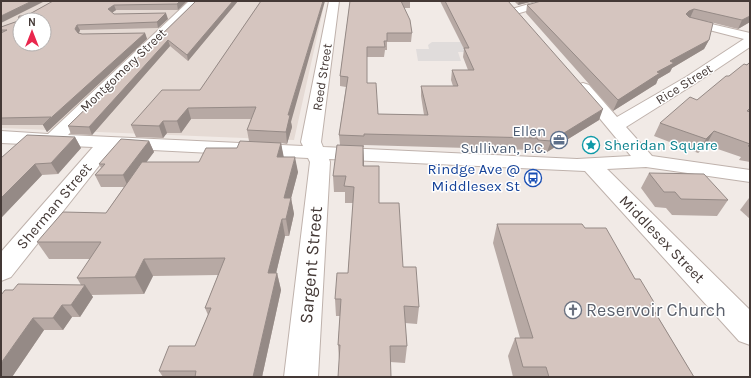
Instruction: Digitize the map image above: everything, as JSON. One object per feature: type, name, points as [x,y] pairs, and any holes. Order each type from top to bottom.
[{"type":"street","name":"Montgomery Street","points":[[53,139],[195,1]]},
{"type":"street","name":"Reed Street","points":[[316,153],[311,142],[334,1]]},
{"type":"street","points":[[516,11],[550,1]]},
{"type":"street","points":[[165,14],[181,14]]},
{"type":"street","points":[[690,22],[750,37]]},
{"type":"street","points":[[144,33],[161,33]]},
{"type":"street","name":"Rice Street","points":[[616,125],[691,80],[750,41]]},
{"type":"street","points":[[573,76],[646,161]]},
{"type":"street","points":[[1,137],[591,165],[646,161],[750,176]]},
{"type":"street","name":"Sherman Street","points":[[1,270],[107,143]]},
{"type":"street","name":"Sargent Street","points":[[301,377],[320,162],[316,153]]},
{"type":"street","name":"Middlesex Street","points":[[591,165],[750,331]]},
{"type":"shaded area","points":[[1,1],[325,1],[294,140],[1,128]]},
{"type":"shaded area","points":[[432,42],[483,42],[493,52],[458,52],[461,61],[418,61],[416,49],[429,49],[428,45]]},
{"type":"building","points":[[1,1],[32,1],[1,16]]},
{"type":"building","points":[[53,1],[180,1],[177,4],[114,5],[108,9],[114,14],[166,13],[157,22],[77,25],[75,29],[78,33],[82,34],[145,33],[43,125],[51,117],[1,118],[1,33],[7,30],[1,30],[1,27],[12,23],[12,52],[52,52],[52,12],[33,12]]},
{"type":"building","points":[[196,1],[233,1],[187,55],[168,40],[89,127],[68,126]]},
{"type":"building","points":[[261,1],[323,1],[288,115],[290,115],[286,132],[247,130],[256,107],[188,108],[177,121],[163,121],[159,126],[131,125],[162,90],[200,90]]},
{"type":"building","points":[[350,1],[401,1],[410,20],[412,33],[387,33],[387,41],[384,41],[385,47],[367,47],[367,83],[376,83],[378,114],[428,115],[421,86],[458,86],[452,70],[474,70],[464,48],[469,48],[445,1],[508,1],[603,109],[551,141],[538,140],[537,138],[364,134],[364,136],[339,135],[348,77],[340,76]]},
{"type":"building","points":[[541,1],[750,1],[750,16],[742,20],[694,9],[689,11],[686,14],[689,17],[713,23],[709,40],[670,61],[674,63],[657,72],[660,73],[618,100],[527,5]]},
{"type":"building","points":[[750,62],[750,108],[747,111],[750,112],[750,144],[714,131],[706,139],[660,123],[690,97],[697,100],[726,76],[729,76],[744,64],[747,65]]},
{"type":"building","points":[[27,135],[75,137],[51,163],[35,164],[1,198],[1,158]]},
{"type":"building","points":[[121,139],[149,141],[123,175],[95,175],[105,164],[99,164]]},
{"type":"building","points":[[240,141],[281,143],[277,157],[295,157],[284,198],[291,198],[286,219],[282,219],[268,273],[277,273],[253,377],[195,377],[196,371],[159,371],[169,346],[195,346],[211,308],[205,308],[225,258],[144,259],[135,277],[77,278],[101,242],[37,242],[63,212],[106,213],[142,162],[199,162],[206,148],[237,148]]},
{"type":"building","points":[[337,145],[363,146],[363,166],[379,166],[379,203],[399,203],[403,267],[416,267],[419,307],[404,306],[407,346],[390,346],[391,377],[338,377],[340,345],[338,345],[341,299],[335,299],[337,273],[348,273],[354,187],[344,186],[346,176],[333,176]]},
{"type":"building","points":[[649,173],[704,174],[728,200],[681,199],[675,192],[664,192]]},
{"type":"building","name":"Reservoir Church","points":[[497,224],[582,224],[585,228],[606,228],[635,279],[640,279],[655,304],[650,304],[694,377],[549,377],[546,367],[523,367],[515,338],[533,338]]},
{"type":"building","points":[[18,284],[85,285],[71,305],[62,305],[53,318],[33,318],[1,363],[1,295],[5,290],[13,290]]},
{"type":"place","name":"Ellen Sullivan, P.C.","points":[[559,140]]},
{"type":"place","name":"Sheridan Square","points":[[591,145]]},
{"type":"place","name":"Rindge Ave @ Middlesex St","points":[[533,178]]},
{"type":"place","name":"Reservoir Church","points":[[573,310]]}]
